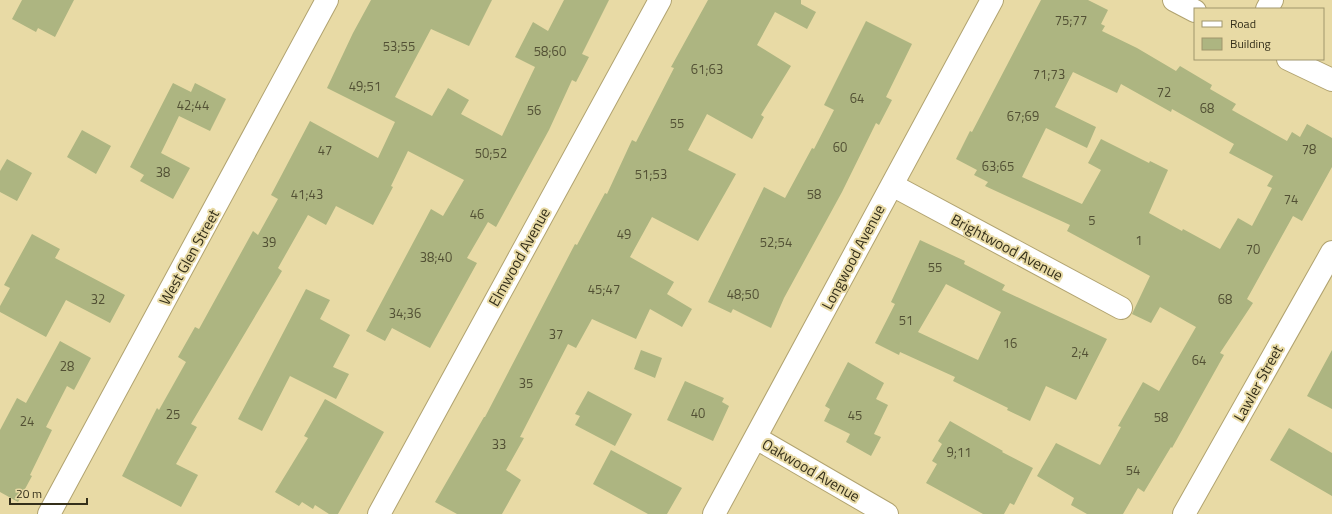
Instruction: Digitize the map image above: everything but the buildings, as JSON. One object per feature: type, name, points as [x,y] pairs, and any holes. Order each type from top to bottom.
[{"type":"street","name":"West Glen Street","points":[[49,514],[327,0]]},
{"type":"street","name":"Elmwood Avenue","points":[[379,514],[660,0]]},
{"type":"street","name":"Longwood Avenue","points":[[714,514],[992,0]]},
{"type":"street","points":[[1174,0],[1194,10]]},
{"type":"street","points":[[1290,60],[1332,80]]},
{"type":"street","name":"Brightwood Avenue","points":[[892,185],[1121,308]]},
{"type":"street","name":"Lawler Street","points":[[1184,514],[1332,252]]},
{"type":"street","name":"Oakwood Avenue","points":[[756,438],[887,514]]}]
